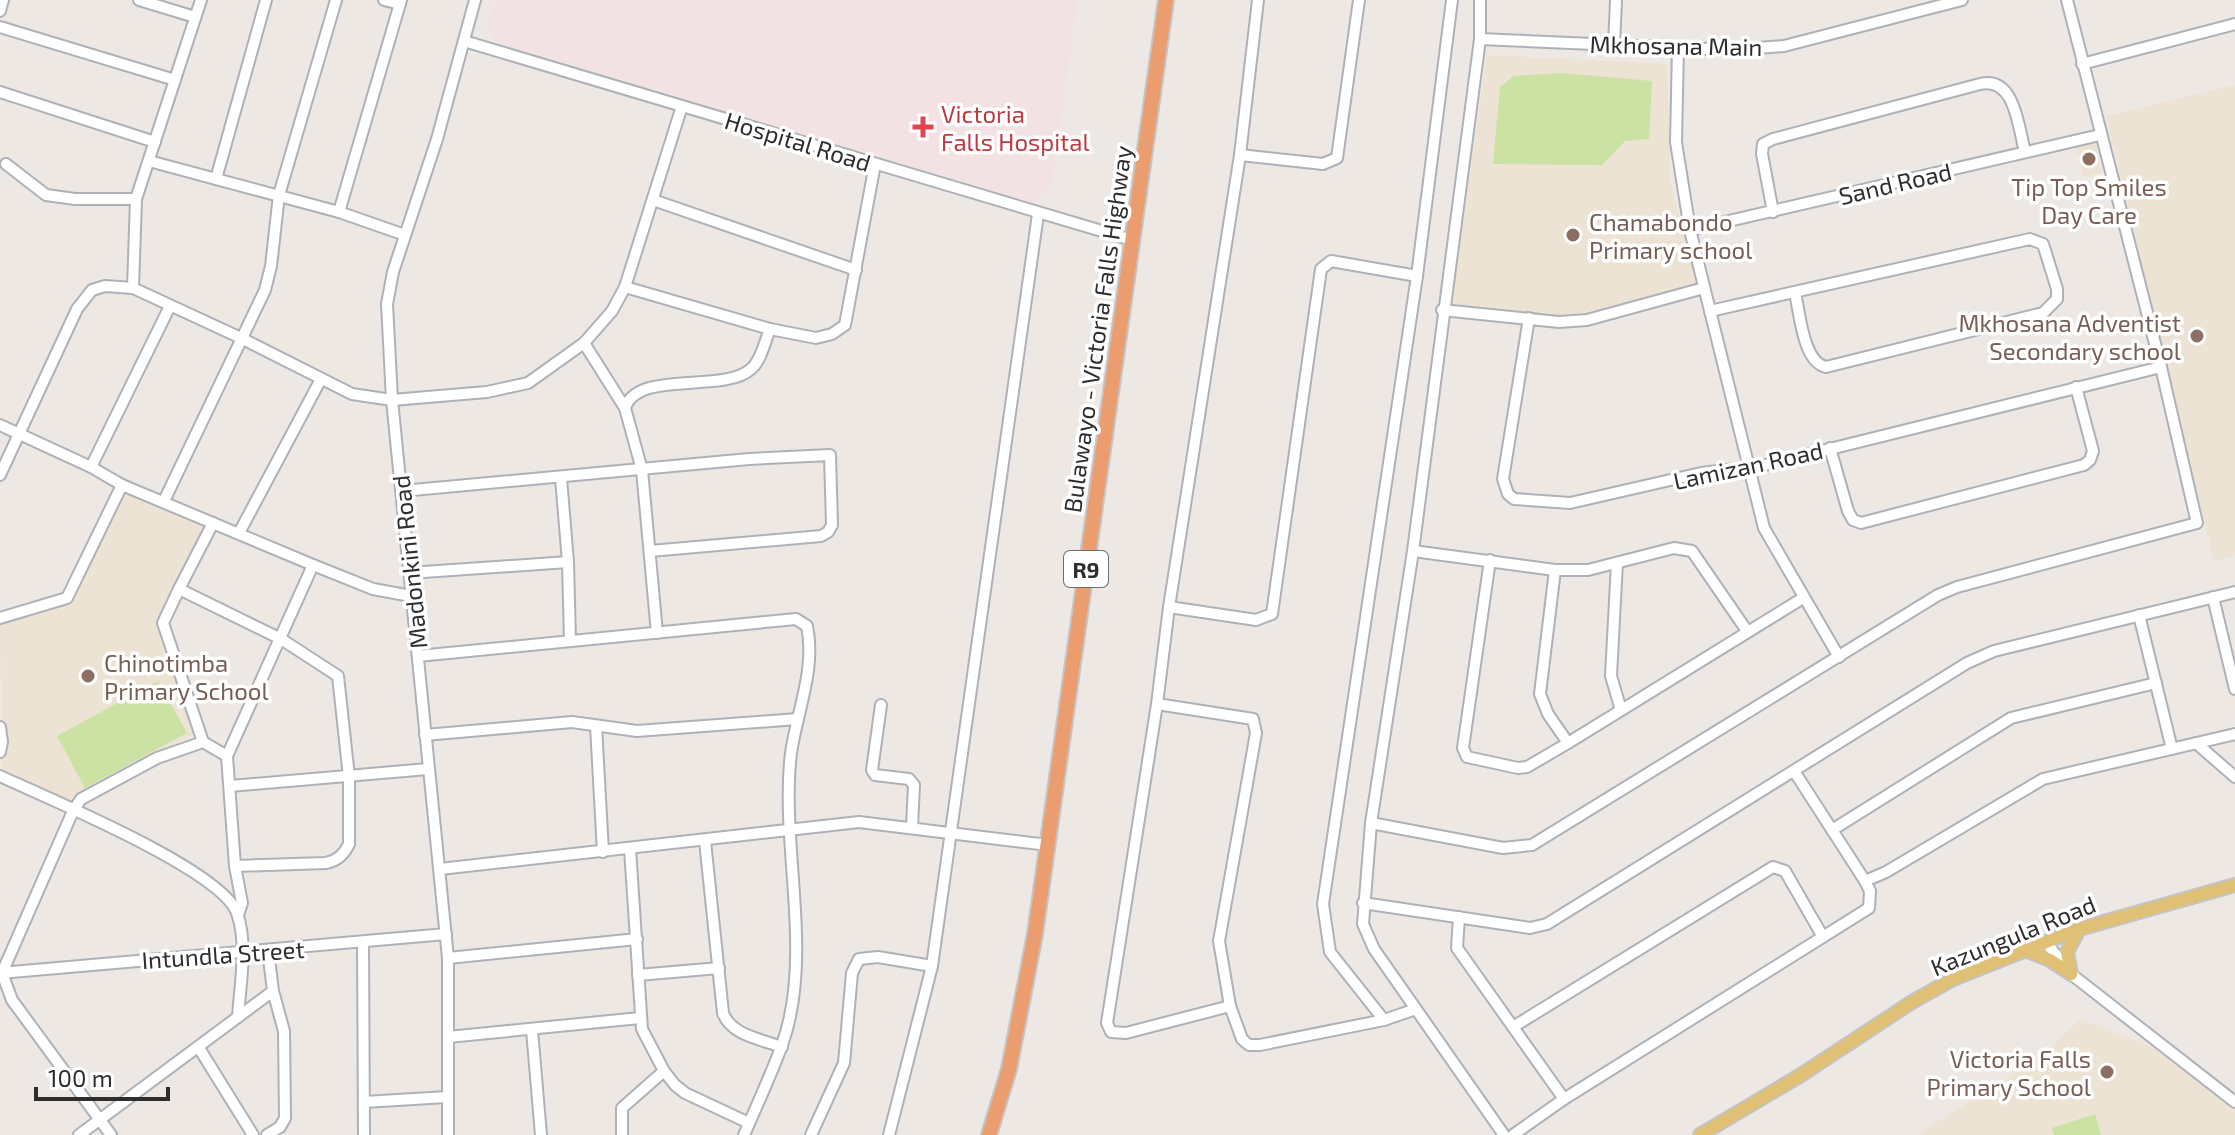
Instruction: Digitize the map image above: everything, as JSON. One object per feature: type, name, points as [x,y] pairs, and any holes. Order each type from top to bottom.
[{"type":"highway","name":"Bulawayo - Victoria Falls Highway","points":[[989,1135],[1009,1069],[1025,996],[1166,0]]},
{"type":"main road","name":"Kazungula Road","points":[[1700,1135],[1953,979],[2079,929],[2235,885]]},
{"type":"main road","points":[[2071,974],[2067,952],[2079,929]]},
{"type":"main road","points":[[2025,950],[2050,960],[2071,974]]},
{"type":"street","points":[[0,11],[3,0]]},
{"type":"street","points":[[139,0],[195,17]]},
{"type":"street","points":[[133,288],[136,199],[201,0]]},
{"type":"street","points":[[216,179],[266,0]]},
{"type":"street","points":[[164,501],[265,290],[271,266],[279,195],[336,0]]},
{"type":"street","points":[[339,212],[400,2],[384,0]]},
{"type":"street","name":"Madonkini Road","points":[[448,1135],[448,958],[392,400],[387,304],[475,0]]},
{"type":"street","points":[[1230,1006],[1126,1033],[1111,1032],[1107,1023],[1240,155],[1258,0]]},
{"type":"street","points":[[1240,155],[1323,164],[1337,158],[1359,0]]},
{"type":"street","points":[[1384,1020],[1330,952],[1323,904],[1417,276],[1452,0]]},
{"type":"street","points":[[1480,0],[1480,39],[1442,310],[1413,551],[1371,823],[1363,924],[1367,937],[1504,1135]]},
{"type":"street","points":[[1614,46],[1616,0]]},
{"type":"street","name":"Mkhosana Main","points":[[1480,39],[1732,50],[1784,46],[1962,0]]},
{"type":"street","points":[[1371,823],[1503,848],[1532,845],[1938,595],[1957,587],[2197,523],[2161,367],[2067,0]]},
{"type":"street","points":[[2082,64],[2235,24]]},
{"type":"street","points":[[0,27],[175,80]]},
{"type":"street","name":"Hospital Road","points":[[464,41],[1132,240]]},
{"type":"street","points":[[1678,48],[1676,142],[1690,230],[1764,528],[1839,657]]},
{"type":"street","points":[[1773,212],[1762,154],[1763,144],[1980,84],[1992,82],[2001,86],[2009,96],[2025,152]]},
{"type":"street","points":[[0,92],[155,142]]},
{"type":"street","points":[[0,475],[84,298],[92,290],[105,286],[133,288],[352,394],[392,400],[487,392],[528,383],[584,343],[612,311],[625,287],[682,106]]},
{"type":"street","name":"Sand Road","points":[[1690,230],[2100,135]]},
{"type":"street","points":[[149,161],[339,212],[405,235]]},
{"type":"street","points":[[6,164],[46,195],[75,199],[136,199]]},
{"type":"street","points":[[625,287],[770,329],[816,338],[839,330],[845,325],[875,164]]},
{"type":"street","points":[[653,200],[856,270]]},
{"type":"street","points":[[889,1135],[932,966],[1038,214]]},
{"type":"street","points":[[1710,311],[2030,239],[2043,244],[2057,289],[2057,299],[2043,313],[1826,367],[1817,365],[1810,356],[1795,293]]},
{"type":"street","points":[[1169,607],[1256,620],[1272,614],[1321,269],[1331,261],[1417,276]]},
{"type":"street","points":[[1442,310],[1559,322],[1587,320],[1704,288]]},
{"type":"street","points":[[91,467],[170,306]]},
{"type":"street","name":"Lamizan Road","points":[[1529,318],[1503,479],[1508,494],[1514,499],[1570,503],[1701,473],[1750,467],[2161,367]]},
{"type":"street","points":[[625,408],[628,399],[641,390],[732,377],[748,371],[754,367],[770,329]]},
{"type":"street","points":[[584,343],[625,408],[642,470],[657,633]]},
{"type":"street","points":[[239,533],[321,379]]},
{"type":"street","points":[[1830,448],[1848,511],[1853,520],[1861,523],[2084,465],[2093,451],[2076,387]]},
{"type":"street","points":[[0,425],[91,467],[122,485],[313,565],[373,589],[411,596]]},
{"type":"street","points":[[402,491],[749,459],[830,455],[832,525],[821,536],[650,551]]},
{"type":"street","points":[[561,478],[570,641]]},
{"type":"street","points":[[0,618],[67,598],[122,485]]},
{"type":"street","points":[[213,523],[163,623],[203,742],[227,756]]},
{"type":"street","points":[[1413,551],[1555,570],[1588,570],[1674,548],[1692,551],[1747,631]]},
{"type":"street","points":[[1490,560],[1463,742],[1464,753],[1467,757],[1518,768],[1527,767],[1568,743],[1803,598]]},
{"type":"street","points":[[409,573],[568,562]]},
{"type":"street","points":[[1617,563],[1611,676],[1621,710]]},
{"type":"street","points":[[238,915],[242,903],[235,866],[227,756],[313,565]]},
{"type":"street","points":[[1555,570],[1540,694],[1548,714],[1568,743]]},
{"type":"street","points":[[179,589],[281,639],[338,676],[349,777],[349,844],[340,857],[326,863],[235,866]]},
{"type":"street","points":[[1363,903],[1530,928],[1547,924],[1967,663],[1994,651],[2235,592]]},
{"type":"street","points":[[2213,597],[2232,664],[2235,689]]},
{"type":"street","points":[[2139,615],[2172,749]]},
{"type":"street","points":[[418,656],[796,619],[807,626],[809,667],[791,754],[796,957],[789,1017],[782,1047],[744,1135]]},
{"type":"street","points":[[1832,830],[2011,718],[2156,683]]},
{"type":"street","points":[[1157,704],[1253,719],[1256,733],[1219,941],[1230,1006],[1242,1039],[1249,1045],[1260,1045],[1384,1020],[1416,1009]]},
{"type":"street","points":[[881,705],[872,770],[875,775],[909,779],[914,785],[912,827]]},
{"type":"street","points":[[425,735],[572,722],[637,731],[798,719]]},
{"type":"street","points":[[596,726],[603,852]]},
{"type":"street","points":[[0,727],[0,752]]},
{"type":"street","points":[[1865,881],[1886,872],[2031,784],[2235,734]]},
{"type":"street","points":[[111,1135],[12,1000],[1,973],[77,804],[90,793],[157,758],[203,742]]},
{"type":"street","points":[[2196,743],[2235,777]]},
{"type":"street","points":[[230,786],[428,769]]},
{"type":"street","points":[[1513,1135],[1564,1099],[1869,908],[1870,891],[1865,881],[1794,771]]},
{"type":"street","points":[[0,776],[183,864],[230,900],[238,915],[242,952],[238,1017]]},
{"type":"street","points":[[440,869],[859,822],[1048,845]]},
{"type":"street","points":[[705,841],[723,1013],[727,1023],[739,1032],[782,1047]]},
{"type":"street","points":[[630,849],[642,1029],[664,1071],[685,1093],[749,1123]]},
{"type":"street","points":[[1513,1027],[1773,867],[1785,871],[1823,937]]},
{"type":"street","points":[[1459,917],[1457,948],[1564,1099]]},
{"type":"street","name":"Intundla Street","points":[[1,973],[446,934]]},
{"type":"street","points":[[448,958],[637,939]]},
{"type":"street","points":[[2046,942],[2071,974],[2235,1102]]},
{"type":"street","points":[[363,943],[364,1135]]},
{"type":"street","points":[[267,1135],[280,1127],[285,1118],[284,1031],[273,991],[268,951]]},
{"type":"street","points":[[811,1135],[844,1063],[852,973],[859,959],[878,957],[932,966]]},
{"type":"street","points":[[638,975],[719,968]]},
{"type":"street","points":[[79,1135],[273,991]]},
{"type":"street","points":[[448,1037],[640,1018]]},
{"type":"street","points":[[532,1030],[541,1135]]},
{"type":"street","points":[[199,1048],[253,1135]]},
{"type":"street","points":[[622,1135],[622,1108],[664,1071]]},
{"type":"street","points":[[364,1102],[447,1097]]},
{"type":"shaded area","name":"Victoria Falls Hospital","points":[[495,0],[1078,0],[1052,184],[1034,203],[496,42],[488,25]]},
{"type":"shaded area","name":"Chamabondo Primary school","points":[[1487,55],[1667,64],[1671,185],[1698,285],[1604,309],[1557,317],[1452,304]]},
{"type":"shaded area","name":"Mkhosana Adventist Secondary school","points":[[2235,85],[2235,556],[2214,561],[2106,116]]},
{"type":"shaded area","name":"Tip Top Smiles Day Care","points":[[2096,144],[2102,173],[2084,177],[2076,146]]},
{"type":"shaded area","name":"Chinotimba Primary School","points":[[122,485],[206,520],[159,624],[194,734],[79,797],[72,805],[2,773],[0,618],[62,599]]},
{"type":"shaded area","name":"Victoria Falls Primary School","points":[[2081,1019],[2154,1048],[2235,1099],[2235,1135],[1917,1135],[2040,1057]]},
{"type":"green space","points":[[1560,73],[1652,81],[1649,139],[1625,141],[1602,165],[1493,164],[1500,87],[1513,76]]},
{"type":"green space","points":[[158,681],[187,733],[85,788],[57,736]]},
{"type":"green space","points":[[2095,1114],[2101,1135],[2054,1135],[2052,1128]]},
{"type":"place","name":"Victoria Falls Hospital","points":[[923,127]]},
{"type":"place","name":"Tip Top Smiles Day Care","points":[[2089,159]]},
{"type":"place","name":"Chamabondo Primary school","points":[[1573,235]]},
{"type":"place","name":"Mkhosana Adventist Secondary school","points":[[2197,336]]},
{"type":"place","name":"Chinotimba Primary School","points":[[88,676]]},
{"type":"place","name":"Victoria Falls Primary School","points":[[2107,1072]]}]
